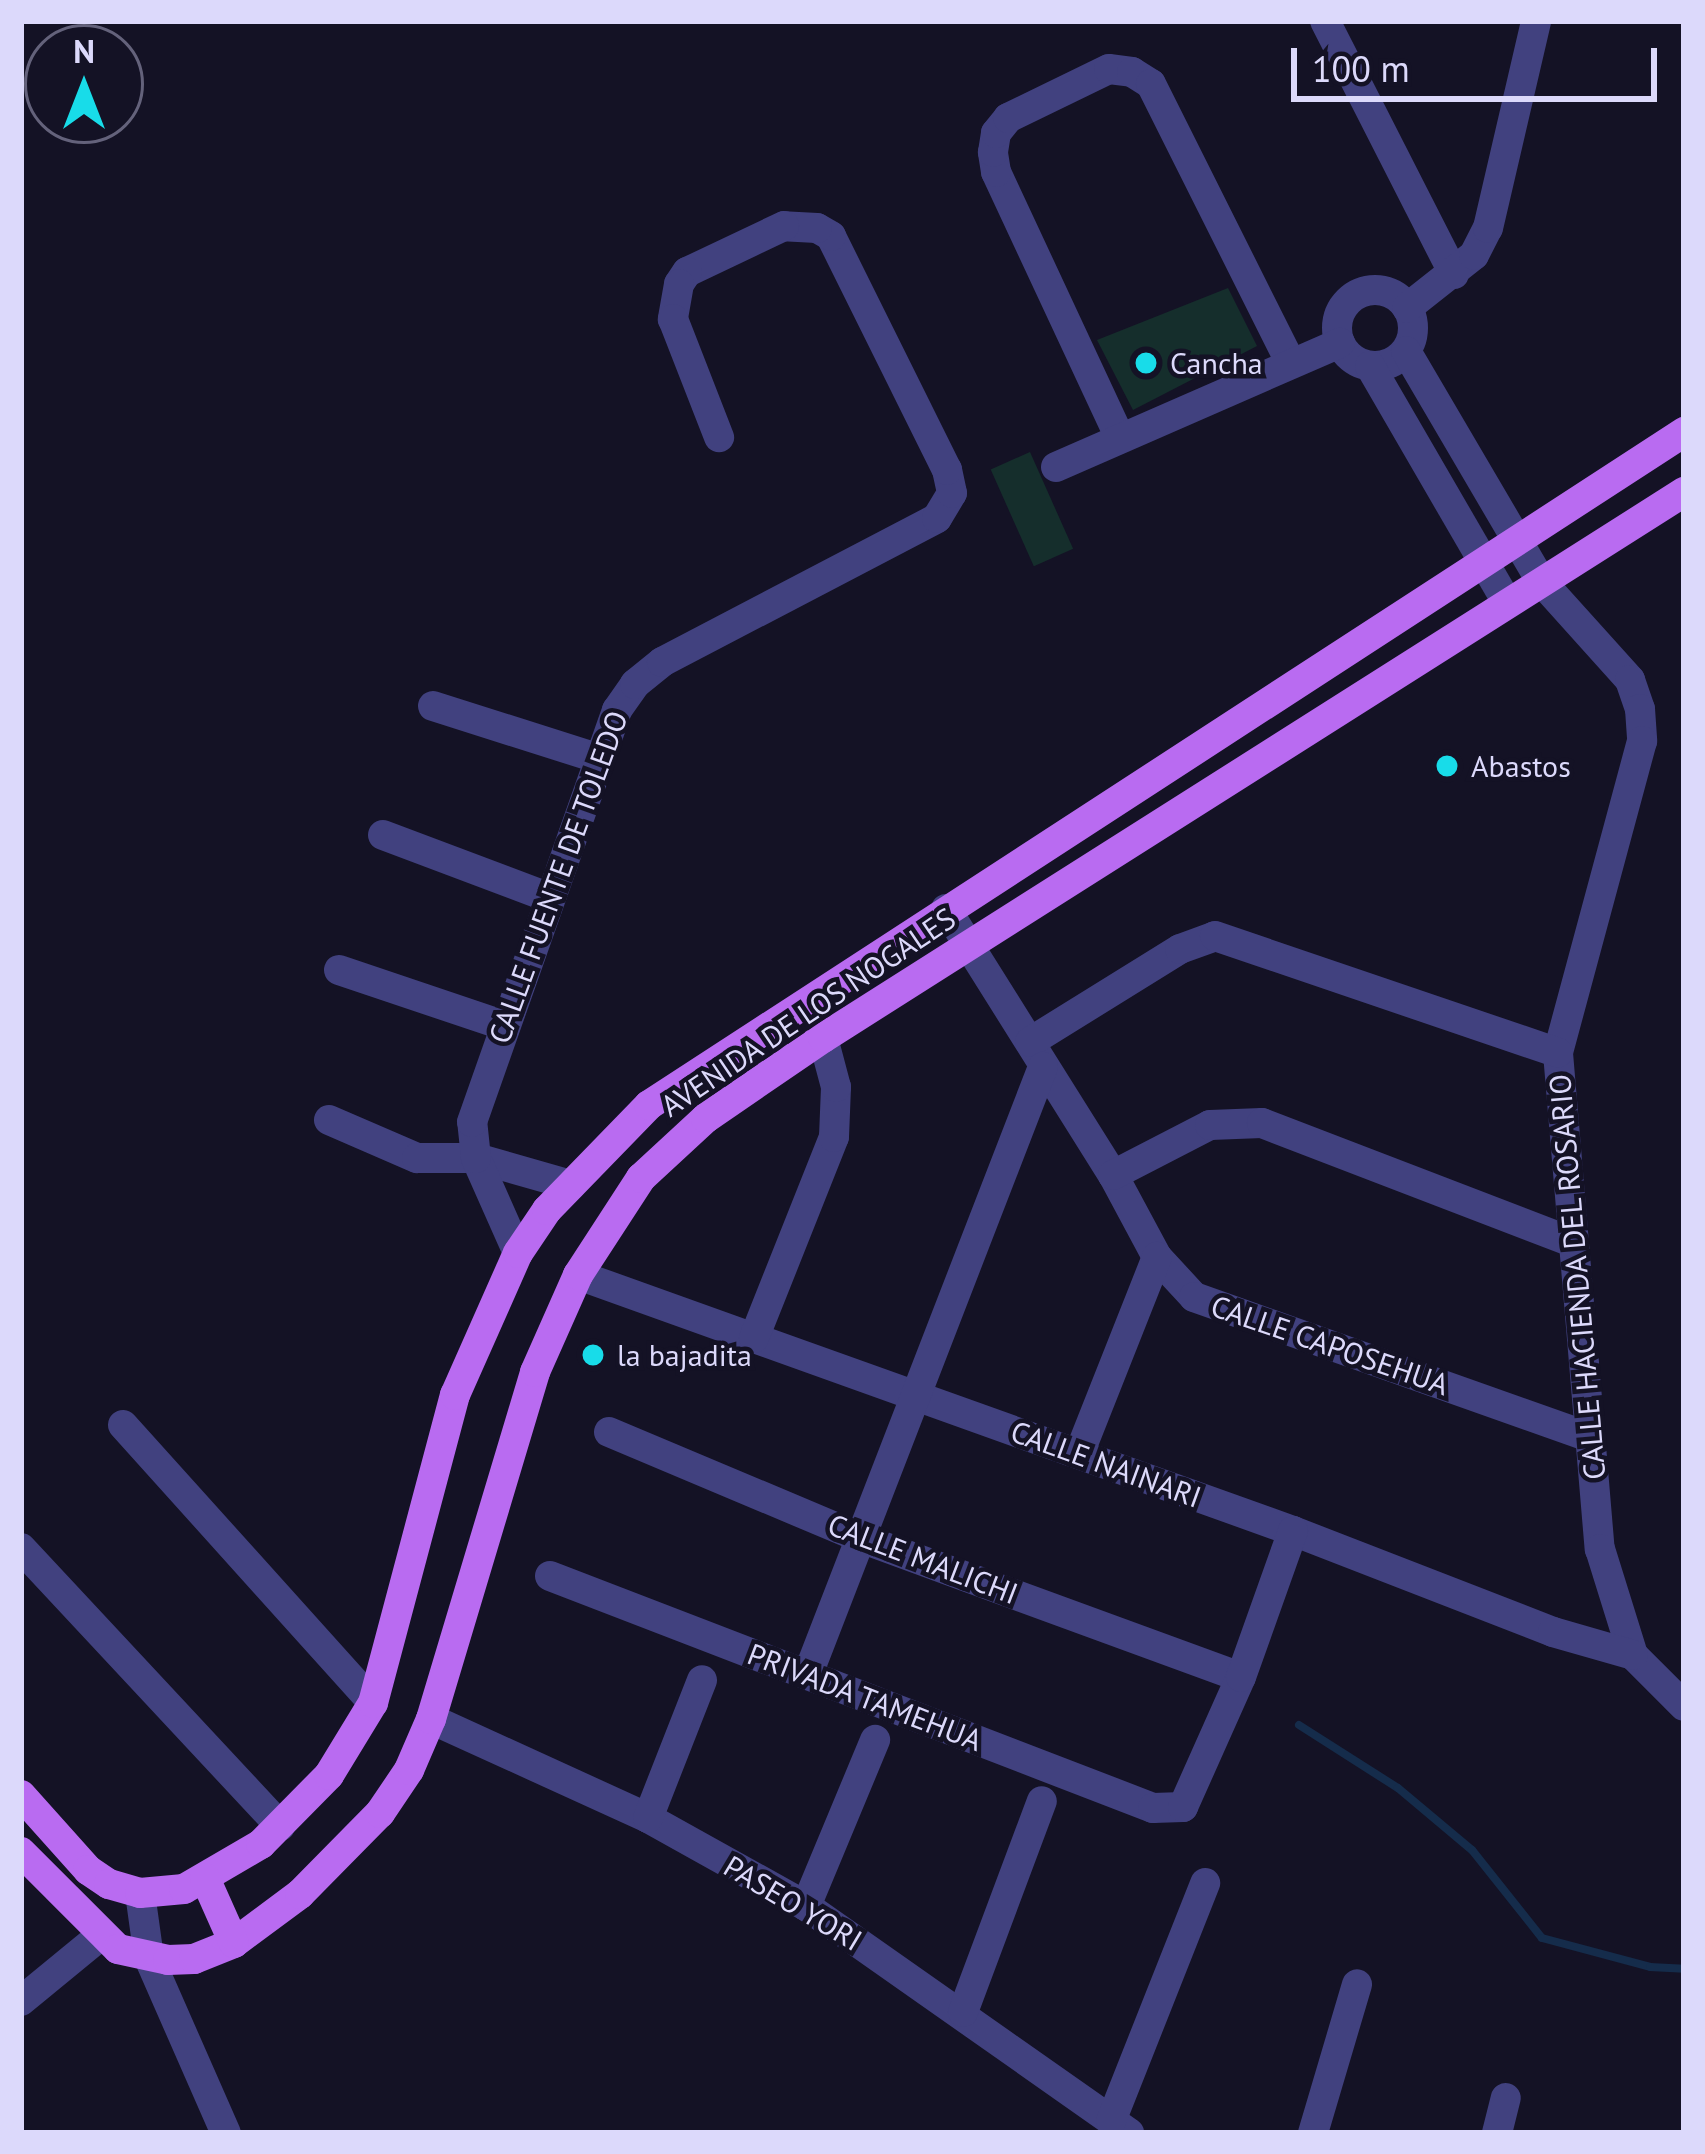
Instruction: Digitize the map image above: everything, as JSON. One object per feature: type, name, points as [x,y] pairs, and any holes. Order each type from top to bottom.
[{"type":"main road","name":"AVENIDA DE LOS NOGALES","points":[[140,1893],[184,1889],[205,1878],[280,1826],[329,1774],[373,1703],[455,1395],[518,1253],[571,1185],[650,1105],[696,1070],[1684,432]]},
{"type":"main road","name":"AVENIDA DE LOS NOGALES","points":[[21,1852],[100,1936],[149,1958],[194,1959],[233,1943],[300,1894],[380,1813],[409,1770],[431,1718],[516,1424],[578,1275],[640,1178],[706,1118],[823,1038],[1684,492]]},
{"type":"main road","points":[[21,1795],[88,1870],[109,1884],[140,1893]]},
{"type":"main road","points":[[205,1878],[233,1943]]},
{"type":"street","points":[[1325,21],[1454,274]]},
{"type":"street","points":[[1407,308],[1474,255],[1488,228],[1536,21]]},
{"type":"street","points":[[1120,438],[996,172],[993,152],[996,133],[1008,118],[1109,68],[1132,72],[1150,83],[1290,362]]},
{"type":"street","name":"CALLE FUENTE DE TOLEDO","points":[[518,1253],[476,1158],[472,1122],[502,1025],[616,710],[635,684],[662,662],[937,518],[952,493],[947,470],[831,236],[817,228],[784,226],[687,272],[679,284],[673,319],[719,437]]},
{"type":"street","points":[[1376,290],[1394,295],[1407,308],[1412,337],[1406,351],[1390,364],[1370,366],[1352,359],[1340,343],[1337,325],[1343,307],[1357,295],[1376,290]]},
{"type":"street","points":[[1056,466],[1340,343]]},
{"type":"street","name":"CALLE HACIENDA DEL ROSARIO","points":[[1406,351],[1541,581],[1630,680],[1640,709],[1642,740],[1558,1053],[1600,1549],[1633,1655],[1684,1706]]},
{"type":"street","points":[[1370,366],[1506,601]]},
{"type":"street","points":[[433,706],[597,758]]},
{"type":"street","points":[[383,835],[548,897]]},
{"type":"street","name":"CALLE CAPOSEHUA","points":[[946,909],[1113,1175],[1157,1257],[1194,1297],[1589,1437]]},
{"type":"street","points":[[808,1674],[863,1539],[1036,1055],[1180,949],[1215,936],[1558,1053]]},
{"type":"street","points":[[340,970],[502,1025]]},
{"type":"street","points":[[754,1338],[834,1137],[839,1113],[823,1038]]},
{"type":"street","points":[[329,1120],[417,1158],[444,1162],[476,1158],[571,1185]]},
{"type":"street","points":[[1113,1175],[1210,1125],[1262,1123],[1572,1242]]},
{"type":"street","points":[[1079,1454],[1157,1257]]},
{"type":"street","name":"CALLE NAINARI","points":[[578,1275],[1293,1531],[1553,1632],[1633,1655]]},
{"type":"street","points":[[123,1425],[373,1703]]},
{"type":"street","name":"CALLE MALICHI","points":[[609,1432],[863,1539],[1241,1677]]},
{"type":"street","points":[[1241,1677],[1293,1531]]},
{"type":"street","points":[[21,1548],[280,1826]]},
{"type":"street","name":"PRIVADA TAMEHUA","points":[[550,1576],[1153,1808],[1183,1808],[1241,1677]]},
{"type":"street","points":[[648,1818],[702,1680]]},
{"type":"street","name":"PASEO YORI","points":[[431,1718],[648,1818],[806,1906],[963,2012],[1120,2127]]},
{"type":"street","points":[[806,1906],[875,1740]]},
{"type":"street","points":[[963,2012],[1042,1801]]},
{"type":"street","points":[[1120,2127],[1205,1883]]},
{"type":"street","points":[[140,1893],[149,1958],[226,2133]]},
{"type":"street","points":[[21,2001],[100,1936]]},
{"type":"street","points":[[1312,2133],[1357,1984]]},
{"type":"street","points":[[1497,2133],[1506,2098]]},
{"type":"green space","points":[[1228,288],[1257,346],[1133,410],[1097,340]]},
{"type":"green space","points":[[1030,452],[1073,549],[1034,566],[991,469]]},
{"type":"waterway","points":[[1299,1725],[1398,1788],[1472,1850],[1542,1938],[1650,1967],[1684,1969]]},
{"type":"place","name":"Cancha","points":[[1146,363]]},
{"type":"place","name":"Abastos","points":[[1447,766]]},
{"type":"place","name":"la bajadita","points":[[593,1355]]}]
